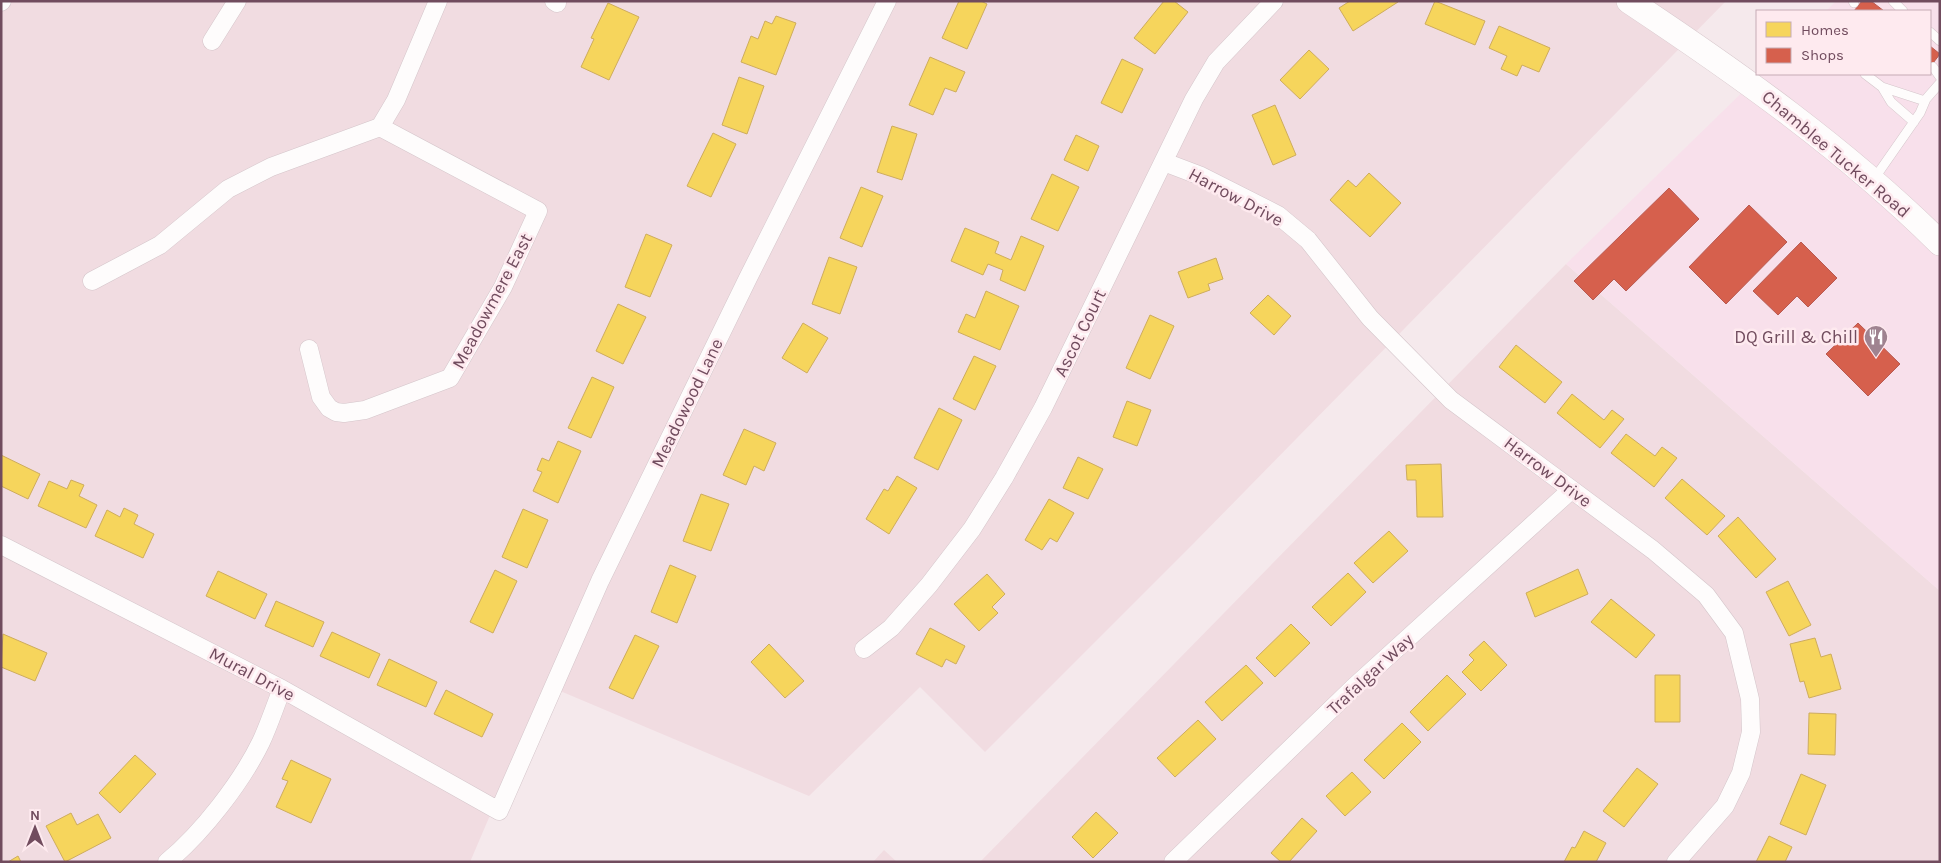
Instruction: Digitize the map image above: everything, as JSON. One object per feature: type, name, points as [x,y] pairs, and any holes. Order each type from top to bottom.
[{"type":"main road","name":"Chamblee Tucker Road","points":[[1629,1],[1705,51],[1772,99],[1872,181],[1940,244]]},
{"type":"street","points":[[212,42],[237,1]]},
{"type":"street","points":[[92,281],[160,245],[228,189],[271,166],[380,127],[396,100],[438,1]]},
{"type":"street","name":"Meadowood Lane","points":[[499,811],[600,581],[887,1]]},
{"type":"street","name":"Ascot Court","points":[[864,649],[891,628],[929,585],[972,529],[1004,478],[1043,408],[1194,99],[1216,62],[1274,1]]},
{"type":"street","name":"Meadowmere East","points":[[309,350],[322,397],[329,408],[336,412],[344,413],[365,410],[450,378],[503,287],[538,211],[380,127]]},
{"type":"street","name":"Harrow Drive","points":[[1164,162],[1201,176],[1278,215],[1308,240],[1370,318],[1451,400],[1653,550],[1706,595],[1734,633],[1750,699],[1751,732],[1741,773],[1725,806],[1676,862]]},
{"type":"street","name":"Trafalgar Way","points":[[1173,862],[1353,688],[1571,490]]},
{"type":"street","name":"Mural Drive","points":[[1,545],[282,689],[499,811]]},
{"type":"street","points":[[167,862],[181,850],[226,799],[260,743],[282,689]]},
{"type":"lane","points":[[1893,1],[1902,10]]},
{"type":"lane","points":[[1933,67],[1940,77]]},
{"type":"lane","points":[[1866,75],[1882,87],[1925,101]]},
{"type":"lane","points":[[1872,181],[1914,122],[1925,101],[1940,83]]},
{"type":"lane","points":[[1882,87],[1891,102],[1914,122]]},
{"type":"shaded area","points":[[1,1],[1726,1],[1194,543],[985,752],[920,687],[809,796],[546,685],[470,862],[1,862]]},
{"type":"shaded area","points":[[1836,1],[1940,1],[1940,591],[1566,264],[1760,75],[1931,75],[1931,10],[1827,10]]},
{"type":"shaded area","points":[[1566,264],[1940,591],[1940,862],[980,862]]},
{"type":"shaded area","points":[[884,850],[897,862],[873,862]]},
{"type":"building: Homes","points":[[959,1],[981,1],[987,4],[967,49],[942,38]]},
{"type":"building: Homes","points":[[1164,1],[1174,1],[1188,12],[1155,54],[1134,38]]},
{"type":"building: Homes","points":[[1350,1],[1398,2],[1353,31],[1339,8]]},
{"type":"building: Homes","points":[[1435,1],[1485,21],[1475,45],[1425,24]]},
{"type":"building: Homes","points":[[608,3],[639,17],[609,80],[581,67],[594,39],[591,38]]},
{"type":"building: Homes","points":[[776,16],[796,23],[776,75],[741,62],[751,36],[758,39],[765,21],[772,24]]},
{"type":"building: Homes","points":[[1499,26],[1550,48],[1539,72],[1522,65],[1517,76],[1501,69],[1507,56],[1489,48]]},
{"type":"building: Homes","points":[[1309,50],[1329,69],[1300,99],[1280,80]]},
{"type":"building: Homes","points":[[930,57],[965,72],[956,92],[945,88],[933,115],[909,105]]},
{"type":"building: Homes","points":[[1122,59],[1143,69],[1122,113],[1101,103]]},
{"type":"building: Homes","points":[[739,77],[764,86],[747,134],[722,125]]},
{"type":"building: Homes","points":[[1275,105],[1296,155],[1273,165],[1252,115]]},
{"type":"building: Homes","points":[[892,126],[917,134],[902,180],[877,172]]},
{"type":"building: Homes","points":[[713,133],[736,144],[711,197],[687,186]]},
{"type":"building: Homes","points":[[1076,135],[1099,146],[1088,171],[1064,160]]},
{"type":"building: Homes","points":[[1369,173],[1401,203],[1370,237],[1330,200],[1348,180],[1356,187]]},
{"type":"building: Homes","points":[[1052,174],[1079,187],[1058,231],[1031,219]]},
{"type":"building: Homes","points":[[861,187],[883,196],[862,247],[840,238]]},
{"type":"building: Homes","points":[[965,228],[999,242],[995,253],[1011,260],[1021,236],[1044,246],[1025,291],[1000,280],[1003,270],[988,264],[983,275],[951,261]]},
{"type":"building: Homes","points":[[646,234],[672,245],[650,297],[625,287]]},
{"type":"building: Homes","points":[[829,257],[857,267],[840,314],[812,304]]},
{"type":"building: Homes","points":[[1216,258],[1223,279],[1208,284],[1210,290],[1188,298],[1178,272]]},
{"type":"building: Homes","points":[[986,291],[1019,306],[1000,350],[958,332],[966,314],[975,318]]},
{"type":"building: Homes","points":[[1268,295],[1291,316],[1274,335],[1250,313]]},
{"type":"building: Homes","points":[[618,304],[646,317],[623,364],[596,351]]},
{"type":"building: Homes","points":[[1150,315],[1174,326],[1150,379],[1126,368]]},
{"type":"building: Homes","points":[[803,323],[828,338],[807,373],[782,358]]},
{"type":"building: Homes","points":[[1516,345],[1562,382],[1545,403],[1499,367]]},
{"type":"building: Homes","points":[[974,356],[996,366],[975,410],[953,399]]},
{"type":"building: Homes","points":[[592,377],[614,387],[591,438],[568,428]]},
{"type":"building: Homes","points":[[1572,394],[1604,420],[1612,410],[1624,419],[1600,448],[1557,413]]},
{"type":"building: Homes","points":[[1127,401],[1151,410],[1137,446],[1113,437]]},
{"type":"building: Homes","points":[[939,408],[962,420],[938,470],[914,458]]},
{"type":"building: Homes","points":[[744,429],[776,443],[764,471],[754,466],[746,485],[723,475]]},
{"type":"building: Homes","points":[[1626,434],[1655,456],[1662,447],[1677,458],[1654,487],[1611,453]]},
{"type":"building: Homes","points":[[558,441],[581,451],[558,503],[533,491],[542,472],[537,470],[542,458],[549,461]]},
{"type":"building: Homes","points":[[1,455],[40,474],[28,499],[1,486]]},
{"type":"building: Homes","points":[[1078,457],[1103,469],[1088,499],[1063,488]]},
{"type":"building: Homes","points":[[1441,464],[1443,517],[1417,517],[1416,480],[1407,480],[1406,465]]},
{"type":"building: Homes","points":[[897,476],[917,488],[889,534],[866,519],[884,489],[888,491]]},
{"type":"building: Homes","points":[[1682,479],[1725,516],[1707,535],[1665,498]]},
{"type":"building: Homes","points":[[71,480],[84,485],[79,496],[97,505],[86,528],[38,506],[49,481],[67,489]]},
{"type":"building: Homes","points":[[701,494],[729,504],[711,551],[683,541]]},
{"type":"building: Homes","points":[[1049,499],[1074,513],[1057,542],[1050,538],[1042,550],[1025,540]]},
{"type":"building: Homes","points":[[124,508],[138,515],[134,524],[154,534],[143,558],[95,536],[107,510],[120,517]]},
{"type":"building: Homes","points":[[523,509],[548,520],[527,568],[502,557]]},
{"type":"building: Homes","points":[[1738,517],[1776,559],[1756,578],[1718,536]]},
{"type":"building: Homes","points":[[1389,531],[1408,551],[1373,583],[1354,563]]},
{"type":"building: Homes","points":[[670,565],[696,576],[677,623],[651,612]]},
{"type":"building: Homes","points":[[1578,569],[1588,594],[1535,617],[1526,593]]},
{"type":"building: Homes","points":[[495,570],[517,581],[493,633],[470,622]]},
{"type":"building: Homes","points":[[218,571],[267,594],[255,619],[206,596]]},
{"type":"building: Homes","points":[[1348,573],[1366,592],[1331,626],[1312,607]]},
{"type":"building: Homes","points":[[987,574],[1005,594],[992,607],[998,613],[979,631],[954,604]]},
{"type":"building: Homes","points":[[1788,581],[1811,625],[1789,636],[1766,592]]},
{"type":"building: Homes","points":[[1611,599],[1655,635],[1636,658],[1591,622]]},
{"type":"building: Homes","points":[[276,601],[324,622],[313,647],[265,626]]},
{"type":"building: Homes","points":[[1291,624],[1310,643],[1275,677],[1256,658]]},
{"type":"building: Homes","points":[[930,628],[965,646],[956,664],[946,659],[942,667],[916,654]]},
{"type":"building: Homes","points":[[332,632],[380,654],[369,678],[320,656]]},
{"type":"building: Homes","points":[[3,634],[47,653],[35,681],[1,667]]},
{"type":"building: Homes","points":[[635,635],[659,646],[633,699],[609,688]]},
{"type":"building: Homes","points":[[1815,638],[1821,657],[1831,654],[1841,689],[1809,698],[1804,681],[1800,682],[1790,644]]},
{"type":"building: Homes","points":[[1484,641],[1507,665],[1481,691],[1462,672],[1474,660],[1469,655]]},
{"type":"building: Homes","points":[[769,644],[804,681],[785,698],[751,662]]},
{"type":"building: Homes","points":[[389,659],[437,682],[426,707],[377,685]]},
{"type":"building: Homes","points":[[1246,665],[1263,683],[1222,721],[1205,702]]},
{"type":"building: Homes","points":[[1447,675],[1466,694],[1428,731],[1410,712]]},
{"type":"building: Homes","points":[[1655,675],[1680,675],[1680,722],[1655,722]]},
{"type":"building: Homes","points":[[446,690],[493,714],[482,737],[434,714]]},
{"type":"building: Homes","points":[[1809,713],[1836,714],[1835,755],[1808,754]]},
{"type":"building: Homes","points":[[1198,720],[1216,739],[1175,777],[1157,758]]},
{"type":"building: Homes","points":[[1402,723],[1421,742],[1384,779],[1364,760]]},
{"type":"building: Homes","points":[[135,755],[156,774],[120,813],[99,793]]},
{"type":"building: Homes","points":[[291,760],[331,779],[311,823],[276,807],[288,781],[282,779]]},
{"type":"building: Homes","points":[[1637,768],[1658,784],[1624,827],[1603,811]]},
{"type":"building: Homes","points":[[1352,772],[1371,792],[1345,816],[1326,796]]},
{"type":"building: Homes","points":[[1801,774],[1826,785],[1806,835],[1780,824]]},
{"type":"building: Homes","points":[[1096,812],[1118,833],[1093,858],[1072,837]]},
{"type":"building: Homes","points":[[71,813],[77,825],[98,814],[111,838],[65,862],[46,826]]},
{"type":"building: Homes","points":[[1302,818],[1317,831],[1289,862],[1281,862],[1271,853]]},
{"type":"building: Homes","points":[[1584,831],[1606,843],[1596,862],[1564,862],[1572,847],[1575,848]]},
{"type":"building: Homes","points":[[1769,836],[1792,847],[1785,862],[1756,862]]},
{"type":"building: Homes","points":[[18,856],[21,862],[8,862]]},
{"type":"building: Shops","points":[[1862,1],[1871,1],[1883,10],[1855,10]]},
{"type":"building: Shops","points":[[1931,47],[1940,54],[1931,66]]},
{"type":"building: Shops","points":[[1669,188],[1699,219],[1626,291],[1614,279],[1593,300],[1574,281]]},
{"type":"building: Shops","points":[[1749,205],[1787,242],[1726,304],[1689,267]]},
{"type":"building: Shops","points":[[1801,242],[1837,278],[1808,307],[1797,296],[1778,315],[1753,291]]},
{"type":"building: Shops","points":[[1858,323],[1900,364],[1868,396],[1826,354]]},
{"type":"place","name":"DQ Grill & Chill","points":[[1876,358]]}]
